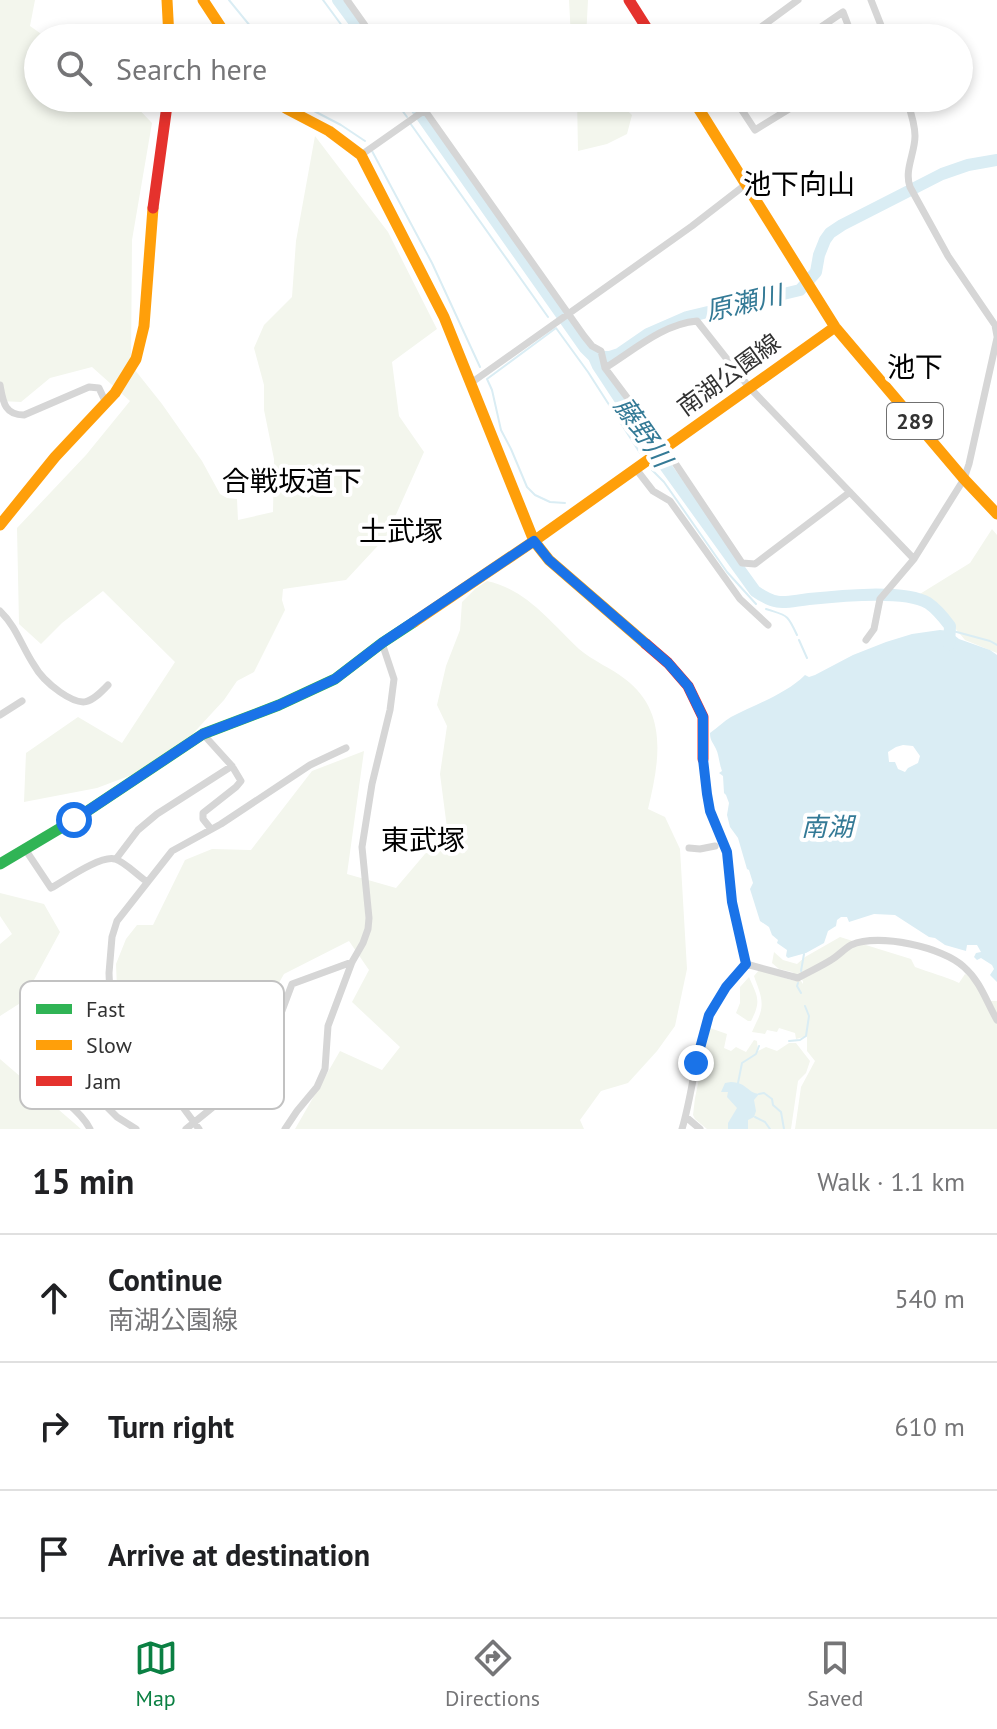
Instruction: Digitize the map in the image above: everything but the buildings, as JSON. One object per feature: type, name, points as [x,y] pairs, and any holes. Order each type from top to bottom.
[{"type":"main road","points":[[167,0],[168,24]]},
{"type":"main road","points":[[203,0],[219,24]]},
{"type":"main road","points":[[629,0],[644,24]]},
{"type":"main road","points":[[0,525],[55,457],[115,393],[136,359],[144,326],[154,198],[166,112]]},
{"type":"main road","points":[[290,112],[319,125],[361,155],[444,317],[534,541],[549,560],[668,663],[688,686],[703,717],[703,759]]},
{"type":"main road","name":"289","points":[[701,112],[835,327],[997,514]]},
{"type":"main road","name":"南湖公園線","points":[[0,864],[74,820],[203,734],[279,705],[335,679],[835,327]]},
{"type":"street","points":[[347,0],[364,24]]},
{"type":"street","points":[[770,24],[798,0]]},
{"type":"street","points":[[871,0],[880,24]]},
{"type":"street","points":[[825,24],[843,12],[848,24]]},
{"type":"street","points":[[361,155],[422,112]]},
{"type":"street","points":[[426,112],[665,448],[742,563],[755,564],[850,492]]},
{"type":"street","points":[[743,112],[755,130],[784,112]]},
{"type":"street","points":[[866,640],[874,629],[882,596],[914,559],[964,479],[997,337],[995,325],[948,256],[911,189],[908,172],[915,135],[909,112]]},
{"type":"street","points":[[471,383],[747,184]]},
{"type":"street","points":[[603,360],[668,328],[697,321],[749,387],[914,559]]},
{"type":"street","points":[[0,385],[7,410],[15,415],[24,415],[89,387],[99,388],[106,403]]},
{"type":"street","points":[[636,469],[653,491],[670,501],[740,599],[768,625]]},
{"type":"street","points":[[0,611],[12,625],[43,677],[69,698],[80,703],[91,701],[108,685]]},
{"type":"street","points":[[285,1129],[317,1087],[325,1069],[328,1026],[368,929],[362,847],[372,784],[394,688],[382,643]]},
{"type":"street","points":[[0,715],[22,701]]},
{"type":"street","points":[[203,734],[232,766],[241,781],[203,813],[203,819],[211,829]]},
{"type":"street","points":[[110,981],[110,953],[117,921],[172,851],[221,824],[310,765],[346,748]]},
{"type":"street","points":[[703,759],[710,811],[727,852],[732,902],[746,964]]},
{"type":"street","points":[[116,859],[138,830],[157,814],[232,766]]},
{"type":"street","points":[[689,848],[715,846]]},
{"type":"street","points":[[25,849],[51,888],[99,861],[116,859],[146,881]]},
{"type":"street","points":[[746,964],[798,978],[849,946],[867,941],[898,941],[953,958],[965,967],[984,990],[997,1020]]},
{"type":"street","points":[[284,1005],[292,984],[352,962]]},
{"type":"street","points":[[682,1129],[709,1015],[726,987],[746,964]]},
{"type":"street","points":[[72,1109],[90,1129]]},
{"type":"street","points":[[109,1109],[136,1129]]},
{"type":"street","points":[[184,1109],[197,1126]]},
{"type":"street","points":[[186,1129],[197,1126],[216,1109]]},
{"type":"street","points":[[686,1117],[700,1129]]},
{"type":"shaded area","points":[[0,0],[35,0],[30,24],[24,24],[24,112],[141,112],[152,123],[132,240],[131,365],[202,461],[220,494],[237,499],[238,520],[273,512],[274,459],[264,410],[264,385],[254,348],[264,325],[292,297],[296,241],[315,136],[388,232],[437,329],[392,362],[399,416],[424,452],[386,537],[346,580],[283,589],[285,610],[254,672],[237,681],[224,700],[176,752],[158,765],[97,788],[24,802],[26,753],[78,717],[122,743],[175,662],[103,591],[41,644],[19,624],[17,528],[86,455],[130,401],[92,367],[50,378],[21,402],[0,401]]},
{"type":"shaded area","points":[[569,0],[588,0],[587,24],[570,24]]},
{"type":"shaded area","points":[[577,112],[629,112],[632,115],[627,134],[607,144],[578,151]]},
{"type":"shaded area","points":[[992,529],[997,535],[997,653],[965,640],[944,615],[915,597],[970,563]]},
{"type":"shaded area","points":[[487,581],[526,599],[579,649],[625,679],[649,707],[655,723],[657,756],[648,809],[665,817],[680,849],[687,969],[675,1026],[628,1083],[601,1091],[580,1120],[584,1129],[295,1129],[340,1051],[382,1070],[400,1047],[352,1002],[369,970],[349,941],[284,974],[280,981],[117,981],[116,964],[126,939],[137,925],[153,925],[185,860],[212,849],[251,850],[312,771],[364,751],[347,874],[396,888],[447,828],[440,774],[447,726],[437,705],[446,666],[460,630],[462,602]]},
{"type":"shaded area","points":[[0,893],[44,904],[60,932],[33,981],[20,981],[20,1003],[0,1016],[0,944],[12,934],[0,916]]},
{"type":"shaded area","points":[[840,937],[911,959],[915,967],[959,983],[965,974],[974,979],[986,1001],[997,1001],[997,1129],[795,1129],[801,1087],[815,1061],[807,1051],[807,1033],[796,1039],[795,1033],[779,1028],[777,1032],[767,1030],[765,1034],[752,1032],[761,1007],[754,976],[759,970],[803,984],[803,981],[792,972],[779,969],[772,963],[774,952],[783,960],[797,964]]},
{"type":"shaded area","points":[[749,977],[757,998],[751,1021],[736,1013],[740,1003],[740,987]]},
{"type":"shaded area","points":[[710,1028],[727,1034],[724,1048],[731,1051],[736,1047],[746,1052],[754,1040],[757,1041],[758,1051],[766,1047],[777,1051],[789,1043],[796,1043],[810,1061],[806,1073],[798,1081],[791,1129],[707,1129],[695,1119],[695,1098]]},
{"type":"shaded area","points":[[0,1059],[20,1076],[20,1109],[58,1109],[81,1129],[0,1129]]},
{"type":"water","name":"南湖","points":[[949,631],[959,639],[997,655],[997,982],[990,975],[994,969],[992,965],[974,957],[981,952],[977,945],[967,945],[966,951],[945,945],[895,915],[874,914],[849,922],[847,917],[841,917],[836,926],[828,931],[824,943],[788,958],[787,950],[777,943],[769,927],[760,921],[750,889],[753,883],[749,870],[727,815],[729,803],[710,733],[731,717],[780,693],[805,675],[815,675],[853,655],[912,634]],"holes":[[[903,745],[913,746],[920,756],[918,763],[905,772],[898,769],[895,762],[889,762],[888,752]]]},
{"type":"water","points":[[731,1082],[759,1094],[754,1100],[756,1111],[754,1117],[748,1120],[748,1129],[728,1129],[737,1108],[727,1097],[728,1092],[721,1092],[725,1083]]},
{"type":"waterway","points":[[229,0],[249,24]]},
{"type":"waterway","points":[[323,0],[341,24]]},
{"type":"waterway","name":"藤野川","points":[[338,0],[356,24]]},
{"type":"waterway","points":[[316,112],[365,141]]},
{"type":"waterway","points":[[403,112],[407,117]]},
{"type":"waterway","name":"藤野川","points":[[419,112],[594,357],[650,445],[755,591],[781,602],[870,595],[917,599],[931,605],[950,626],[949,645]]},
{"type":"waterway","points":[[410,123],[548,317]]},
{"type":"waterway","points":[[372,151],[432,263],[480,367]]},
{"type":"waterway","name":"原瀬川","points":[[594,357],[619,354],[648,334],[687,317],[800,290],[816,272],[825,240],[842,225],[942,174],[997,160]]},
{"type":"waterway","points":[[556,328],[487,379],[501,430],[527,487],[550,502],[565,503]]},
{"type":"waterway","points":[[556,328],[640,453]]},
{"type":"waterway","points":[[652,470],[664,482],[727,572],[756,604]]},
{"type":"waterway","points":[[766,609],[786,616],[797,635]]},
{"type":"waterway","points":[[950,626],[953,631],[997,645]]},
{"type":"waterway","points":[[799,640],[807,658]]},
{"type":"waterway","points":[[801,971],[804,954]]},
{"type":"waterway","points":[[798,983],[801,993]]},
{"type":"waterway","points":[[789,1041],[806,1036],[809,1016],[805,1006]]},
{"type":"waterway","points":[[738,1083],[742,1063],[756,1054],[759,1046]]},
{"type":"waterway","points":[[759,1094],[764,1093],[772,1099],[773,1105],[781,1112],[784,1129]]},
{"type":"waterway","points":[[755,1117],[770,1129]]},
{"type":"traffic: fast","points":[[0,864],[74,820],[203,734],[279,705],[335,679],[414,622]]},
{"type":"traffic: slow","points":[[167,0],[168,24]]},
{"type":"traffic: slow","points":[[203,0],[219,24]]},
{"type":"traffic: slow","points":[[293,112],[329,131],[361,155],[444,317],[534,541],[549,560],[646,644]]},
{"type":"traffic: slow","points":[[701,112],[835,327],[997,514]]},
{"type":"traffic: slow","points":[[0,525],[55,457],[115,393],[136,359],[144,326],[153,208]]},
{"type":"traffic: slow","points":[[414,622],[534,541],[835,327]]},
{"type":"traffic: jam","points":[[629,0],[644,24]]},
{"type":"traffic: jam","points":[[153,208],[166,112]]},
{"type":"traffic: jam","points":[[646,644],[688,686],[703,717],[703,759]]},
{"type":"district","name":"池下向山","points":[[799,184]]},
{"type":"district","name":"池下","points":[[915,367]]},
{"type":"district","name":"合戦坂道下","points":[[292,481]]},
{"type":"district","name":"土武塚","points":[[401,531]]},
{"type":"district","name":"東武塚","points":[[423,840]]},
{"type":"route","points":[[74,820],[203,734],[279,705],[335,679],[382,643],[534,541],[549,560],[668,663],[688,686],[703,717],[707,794],[710,811],[727,852],[732,902],[746,964],[726,987],[709,1015],[696,1063]]}]
